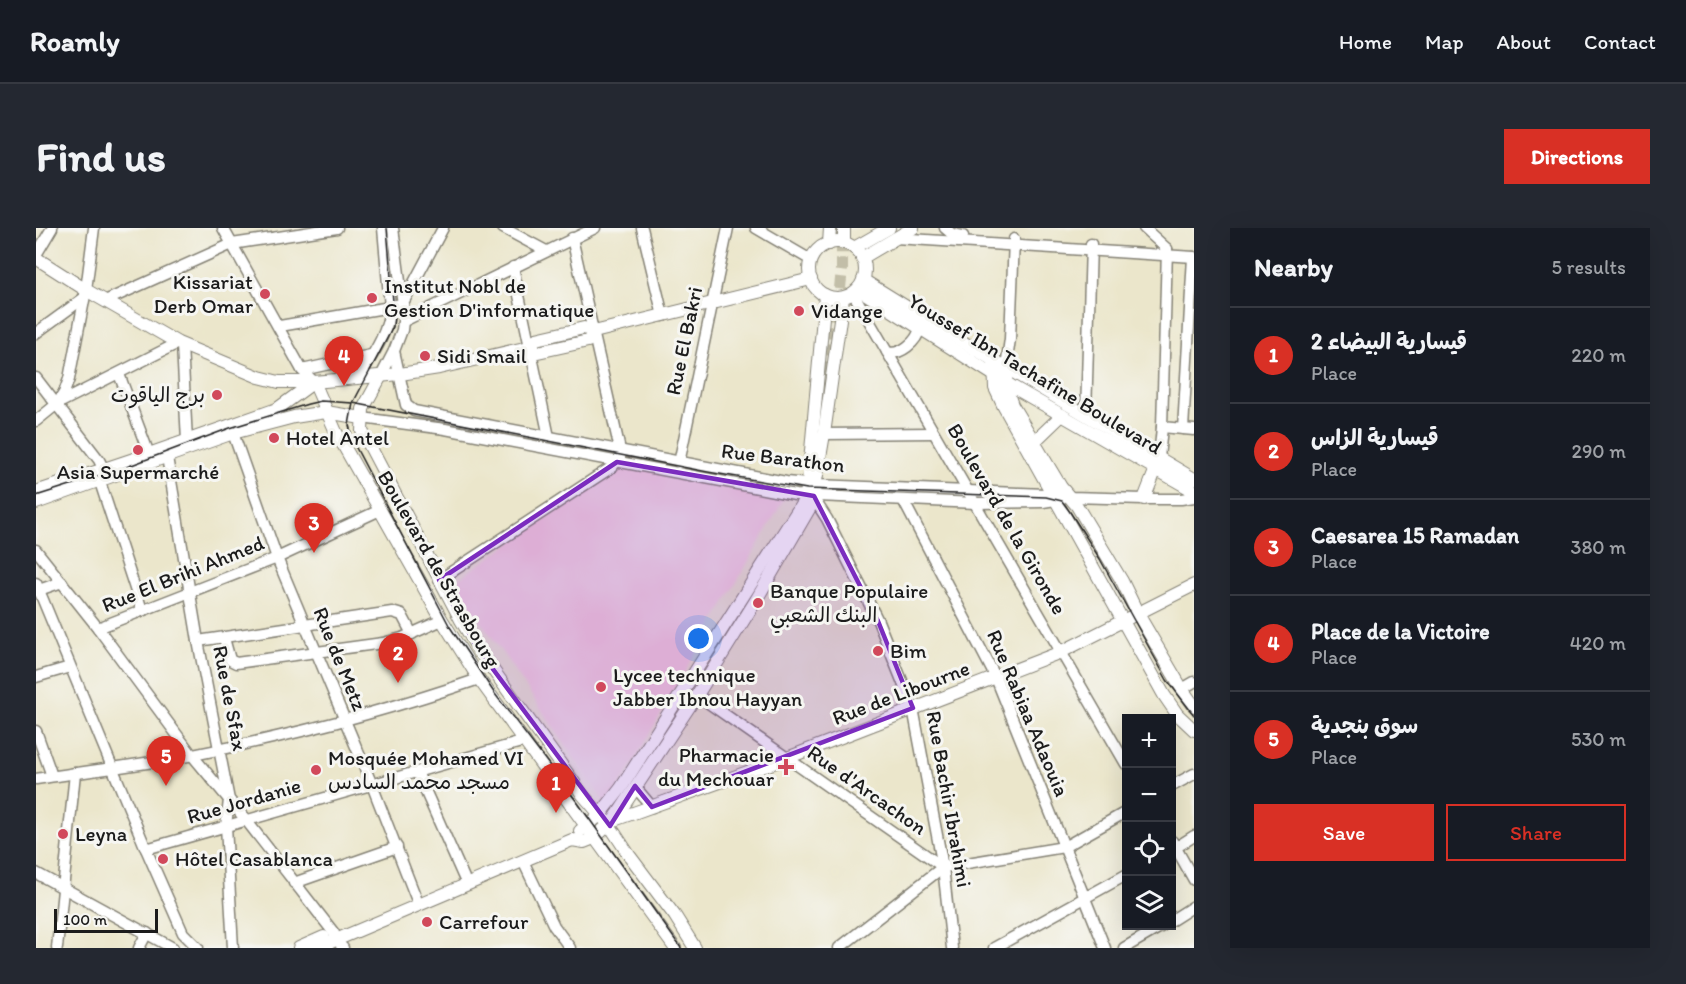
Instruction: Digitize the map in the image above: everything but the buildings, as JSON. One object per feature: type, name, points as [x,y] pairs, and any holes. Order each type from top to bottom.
[{"type":"main road","points":[[829,244],[830,228]]},
{"type":"main road","points":[[299,948],[416,898],[523,861],[572,840],[585,826],[629,790],[697,695],[761,591],[812,492],[854,290],[865,270],[844,228]]},
{"type":"main road","points":[[854,290],[835,298],[825,295],[815,287],[809,269],[811,260],[819,249],[829,244],[853,250],[892,233],[913,228]]},
{"type":"main road","points":[[36,256],[85,294],[105,301],[180,344],[279,382],[314,382],[400,374],[439,368],[529,347],[538,352],[588,341],[594,332],[811,279]]},
{"type":"main road","name":"Youssef Ibn Tachafine Boulevard","points":[[854,290],[1062,415],[1194,479]]},
{"type":"main road","name":"Youssef Ibn Tachafine Boulevard","points":[[854,290],[1006,367],[1086,415],[1158,463],[1194,491]]},
{"type":"main road","points":[[572,840],[584,842],[594,838],[612,823],[629,790],[812,492],[825,295]]},
{"type":"main road","points":[[994,360],[995,388],[1003,405],[1173,708],[1194,730]]},
{"type":"main road","points":[[1006,367],[1006,381],[1012,405],[1060,487],[1070,497],[1122,581],[1138,614],[1194,706]]},
{"type":"main road","points":[[36,492],[102,476],[167,457],[233,433],[294,417],[327,412],[362,418],[367,400],[381,376]]},
{"type":"main road","points":[[36,503],[150,454],[277,409],[314,382]]},
{"type":"main road","name":"Boulevard de Strasbourg","points":[[314,382],[336,432],[442,620],[479,679],[675,948]]},
{"type":"main road","points":[[1034,442],[1062,415]]},
{"type":"main road","points":[[294,417],[322,423],[336,432]]},
{"type":"main road","name":"Boulevard de Strasbourg","points":[[362,418],[362,431],[439,580],[478,649],[583,795],[600,815],[612,823],[629,855],[680,922],[695,948]]},
{"type":"main road","points":[[1144,499],[1158,463]]},
{"type":"main road","points":[[629,790],[632,777],[792,529]]},
{"type":"main road","name":"Rue de Libourne","points":[[612,823],[1061,652],[1194,585]]},
{"type":"main road","points":[[340,947],[473,887],[469,879]]},
{"type":"main road","points":[[317,948],[469,879]]},
{"type":"street","points":[[36,256],[52,228]]},
{"type":"street","points":[[57,404],[69,379],[85,294],[94,228]]},
{"type":"street","name":"Boulevard de Strasbourg","points":[[223,228],[280,326],[302,370],[314,382]]},
{"type":"street","points":[[105,301],[232,244],[338,228]]},
{"type":"street","points":[[359,377],[386,327],[390,308],[383,228]]},
{"type":"street","points":[[381,376],[394,351],[404,321],[393,228]]},
{"type":"street","points":[[280,326],[390,308],[403,303],[443,228]]},
{"type":"street","points":[[503,228],[546,251]]},
{"type":"street","points":[[404,321],[595,228]]},
{"type":"street","points":[[642,228],[663,316]]},
{"type":"street","name":"Rue El Bakri","points":[[679,463],[728,228]]},
{"type":"street","points":[[756,228],[811,260]]},
{"type":"street","points":[[945,228],[958,235],[1014,242]]},
{"type":"street","points":[[1144,228],[1167,252],[1162,428],[1158,463]]},
{"type":"street","points":[[892,233],[1194,254],[1188,429],[1162,428]]},
{"type":"street","points":[[572,238],[594,332],[618,456]]},
{"type":"street","points":[[1006,367],[1010,339],[1014,242]]},
{"type":"street","points":[[1086,415],[1090,247]]},
{"type":"street","points":[[513,267],[549,437]]},
{"type":"street","points":[[400,283],[414,285]]},
{"type":"street","name":"Boulevard de la Gironde","points":[[854,290],[887,352],[1122,757]]},
{"type":"street","points":[[36,333],[85,294]]},
{"type":"street","points":[[887,352],[894,354],[901,351],[916,338],[920,328]]},
{"type":"street","points":[[36,421],[57,404],[180,344],[187,441]]},
{"type":"street","points":[[394,351],[400,374]]},
{"type":"street","points":[[302,370],[371,355]]},
{"type":"street","points":[[119,374],[150,454]]},
{"type":"street","name":"Rue Barathon","points":[[400,374],[405,401],[410,409],[549,437],[618,456],[679,463],[812,492],[970,492],[1055,497]]},
{"type":"street","points":[[36,378],[99,460],[142,610]]},
{"type":"street","points":[[362,418],[618,456],[789,494],[812,492],[903,500],[976,503],[1043,502],[1055,497],[1144,499],[1194,497]]},
{"type":"street","name":"Rue de Metz","points":[[233,433],[277,558],[372,784],[416,898]]},
{"type":"street","points":[[824,434],[934,433]]},
{"type":"street","points":[[439,580],[618,456]]},
{"type":"street","name":"Rue de Sfax","points":[[167,457],[198,641],[221,749],[229,800],[226,826],[233,948]]},
{"type":"street","name":"Rue Bachir Ibrahimi","points":[[812,492],[878,621],[913,708],[943,867],[952,948]]},
{"type":"street","name":"Rue Rabiaa Adaouia","points":[[903,500],[996,678],[1105,948]]},
{"type":"street","name":"Rue El Brihi Ahmed","points":[[98,628],[277,558],[380,510]]},
{"type":"street","points":[[36,550],[98,628],[192,755],[334,933]]},
{"type":"street","points":[[62,582],[37,588],[183,933],[198,948]]},
{"type":"street","points":[[198,641],[396,612],[404,617],[412,634]]},
{"type":"street","points":[[224,638],[231,662],[383,643],[412,634],[442,620]]},
{"type":"street","points":[[36,676],[70,667]]},
{"type":"street","points":[[36,779],[221,749],[344,720],[479,679]]},
{"type":"street","points":[[1182,689],[1194,682]]},
{"type":"street","name":"Rue d'Arcachon","points":[[697,695],[943,867]]},
{"type":"street","points":[[36,730],[52,776]]},
{"type":"street","name":"Rue Jordanie","points":[[146,849],[525,741]]},
{"type":"street","points":[[417,772],[469,879]]},
{"type":"street","points":[[57,948],[75,773]]},
{"type":"street","points":[[1176,784],[1194,774]]},
{"type":"street","points":[[629,790],[652,807]]},
{"type":"street","points":[[839,948],[943,867],[1064,847],[1122,814]]},
{"type":"street","points":[[1176,845],[1194,836]]},
{"type":"street","points":[[294,883],[397,847]]},
{"type":"street","points":[[1176,851],[1194,879]]},
{"type":"street","points":[[523,861],[554,926],[570,948]]},
{"type":"street","points":[[36,873],[173,948]]},
{"type":"street","points":[[994,948],[1124,876]]},
{"type":"street","points":[[1176,917],[1194,906]]},
{"type":"street","points":[[1124,948],[1155,930]]},
{"type":"street","points":[[139,948],[147,933]]},
{"type":"highlighted area","points":[[617,462],[814,496],[878,621],[913,708],[652,807],[635,786],[610,826],[478,649],[439,580]]},
{"type":"shaded area","name":"Lycee technique Jabber Ibnou Hayyan","points":[[623,465],[786,496],[607,806],[454,582]]},
{"type":"tunnel","points":[[838,307],[842,269],[842,232]]},
{"type":"tunnel","points":[[822,391],[833,298]]},
{"type":"tram line","points":[[387,228],[393,327],[353,403],[349,425],[354,444],[450,627],[495,694],[578,803],[681,948]]},
{"type":"tram line","points":[[36,496],[121,469],[230,428],[321,401],[353,403],[807,489],[1046,497],[1062,501],[1070,512],[1100,559],[1167,680],[1194,715]]},
{"type":"place","name":"Kissariat Derb Omar","points":[[265,294]]},
{"type":"place","name":"Institut Nobl de Gestion D'informatique","points":[[372,298]]},
{"type":"place","name":"Vidange","points":[[799,311]]},
{"type":"place","name":"Sidi Smail","points":[[425,356]]},
{"type":"place","name":"Place de la Victoire","points":[[344,386]]},
{"type":"place","name":"برج الياقوت","points":[[217,395]]},
{"type":"place","name":"Hotel Antel","points":[[274,438]]},
{"type":"place","name":"Asia Supermarché","points":[[138,450]]},
{"type":"place","name":"Caesarea 15 Ramadan","points":[[314,553]]},
{"type":"place","name":"Banque Populaire البنك الشعبي","points":[[758,603]]},
{"type":"place","name":"Bim","points":[[878,651]]},
{"type":"place","name":"قيسارية الزاس","points":[[398,683]]},
{"type":"place","name":"Lycee technique Jabber Ibnou Hayyan","points":[[601,687]]},
{"type":"place","name":"Pharmacie du Mechouar","points":[[786,767]]},
{"type":"place","name":"Mosquée Mohamed VI مسجد محمد السادس","points":[[316,770]]},
{"type":"place","name":"سوق بنجدية","points":[[166,786]]},
{"type":"place","name":"قيسارية البيضاء 2","points":[[556,813]]},
{"type":"place","name":"Leyna","points":[[63,834]]},
{"type":"place","name":"Hôtel Casablanca","points":[[163,859]]},
{"type":"place","name":"Carrefour","points":[[427,922]]}]
